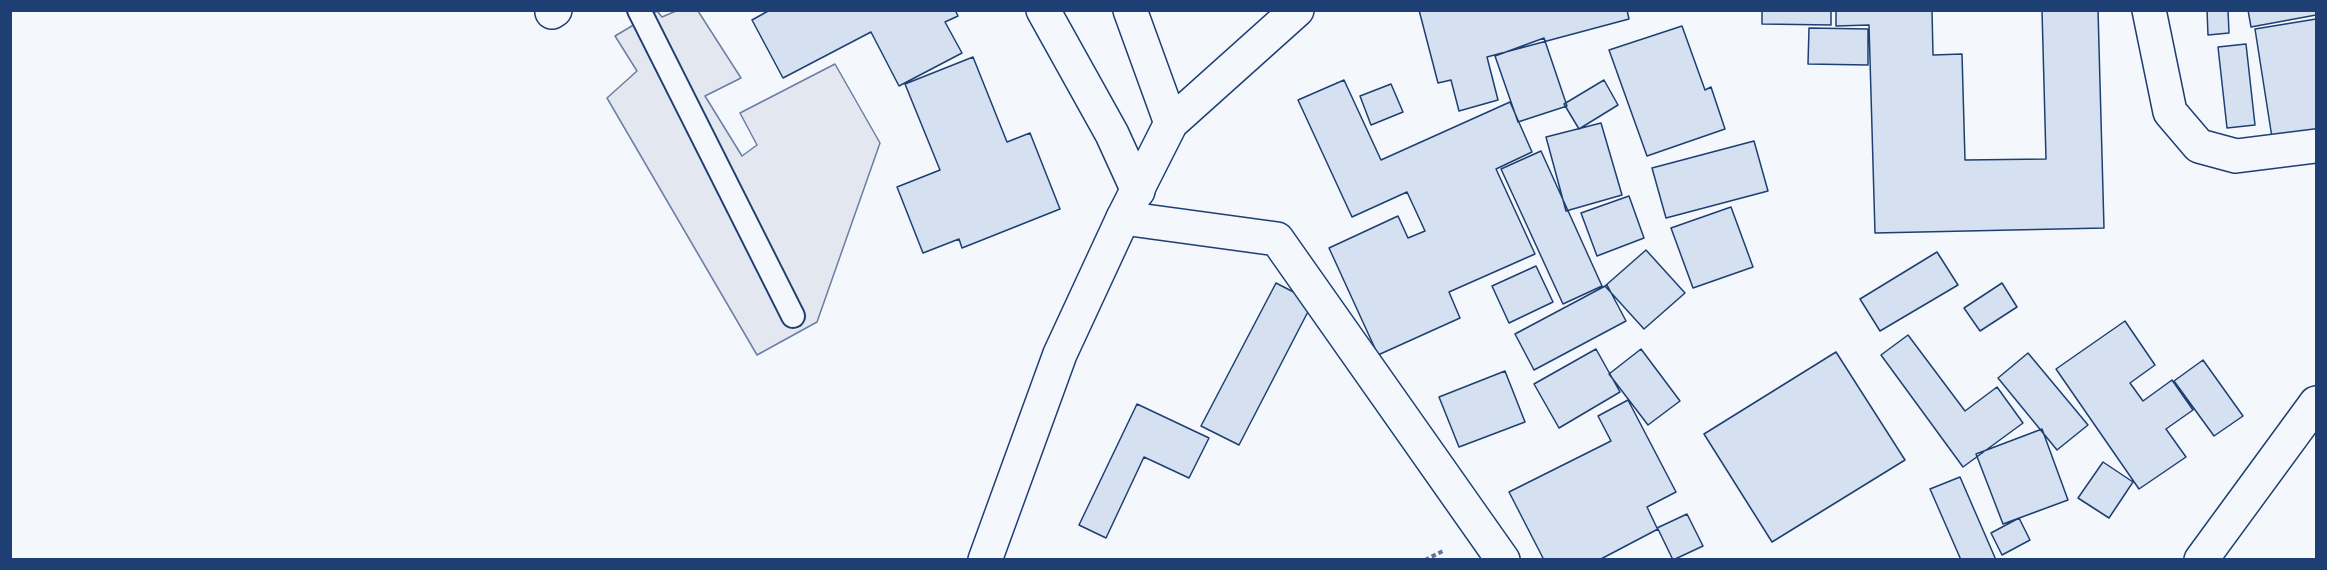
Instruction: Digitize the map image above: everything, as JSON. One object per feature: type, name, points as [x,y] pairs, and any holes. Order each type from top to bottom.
[{"type":"street","points":[[1043,10],[1112,134],[1130,204]]},
{"type":"street","points":[[1130,10],[1171,123]]},
{"type":"street","points":[[985,560],[1060,354],[1130,204],[1171,123],[1297,10]]},
{"type":"street","points":[[2149,10],[2170,112],[2199,146],[2236,156],[2316,146]]},
{"type":"street","points":[[1130,204],[1277,239],[1503,560]]},
{"type":"street","points":[[2201,560],[2316,403]]},
{"type":"lane","points":[[639,10],[793,316]]},
{"type":"shaded area","points":[[657,11],[662,17],[676,11],[698,11],[741,78],[705,96],[742,156],[757,145],[740,113],[835,64],[880,143],[817,322],[757,355],[607,98],[637,71],[615,36]]},
{"type":"building","points":[[770,10],[955,10],[958,16],[945,22],[962,53],[899,86],[871,32],[783,78],[752,20]]},
{"type":"building","points":[[1419,10],[1627,10],[1629,19],[1487,57],[1498,100],[1459,111],[1451,80],[1438,83]]},
{"type":"building","points":[[1762,10],[1831,10],[1831,25],[1762,24]]},
{"type":"building","points":[[1836,10],[1932,10],[1933,55],[1962,54],[1965,160],[2046,159],[2042,10],[2098,10],[2104,228],[1875,233],[1869,25],[1836,26]]},
{"type":"building","points":[[2207,10],[2228,10],[2229,33],[2208,35]]},
{"type":"building","points":[[2248,10],[2316,10],[2316,15],[2251,27]]},
{"type":"building","points":[[2316,19],[2316,138],[2273,144],[2255,29]]},
{"type":"building","points":[[1682,26],[1705,90],[1711,87],[1725,129],[1647,156],[1609,50]]},
{"type":"building","points":[[1809,28],[1868,29],[1868,65],[1808,64]]},
{"type":"building","points":[[1544,38],[1567,106],[1518,122],[1495,56]]},
{"type":"building","points":[[2246,44],[2255,125],[2227,128],[2218,47]]},
{"type":"building","points":[[973,57],[1007,142],[1030,133],[1060,209],[962,248],[959,239],[923,253],[897,187],[940,170],[905,84]]},
{"type":"building","points":[[1344,80],[1381,160],[1510,102],[1532,152],[1496,169],[1535,254],[1449,292],[1460,318],[1378,355],[1329,248],[1398,216],[1408,238],[1425,231],[1407,192],[1352,217],[1298,100]]},
{"type":"building","points":[[1604,80],[1618,105],[1579,129],[1564,104]]},
{"type":"building","points":[[1391,84],[1403,112],[1371,125],[1360,96]]},
{"type":"building","points":[[1601,123],[1622,195],[1566,211],[1546,137]]},
{"type":"building","points":[[1754,141],[1768,191],[1666,218],[1652,168]]},
{"type":"building","points":[[1541,151],[1602,286],[1563,304],[1501,169]]},
{"type":"building","points":[[1629,196],[1644,238],[1597,256],[1581,213]]},
{"type":"building","points":[[1731,207],[1753,267],[1693,288],[1671,228]]},
{"type":"building","points":[[1646,250],[1685,293],[1644,329],[1605,286]]},
{"type":"building","points":[[1937,252],[1958,285],[1880,331],[1860,299]]},
{"type":"building","points":[[1536,266],[1553,302],[1509,323],[1492,286]]},
{"type":"building","points":[[1276,283],[1313,302],[1239,445],[1201,426]]},
{"type":"building","points":[[2002,283],[2017,307],[1980,331],[1964,308]]},
{"type":"building","points":[[1607,285],[1626,321],[1534,370],[1515,334]]},
{"type":"building","points":[[2125,321],[2155,365],[2130,383],[2143,401],[2172,380],[2193,410],[2166,429],[2186,457],[2139,489],[2056,369]]},
{"type":"building","points":[[1908,335],[1965,411],[1997,387],[2023,423],[1963,467],[1881,355]]},
{"type":"building","points":[[1596,349],[1620,392],[1559,428],[1534,384]]},
{"type":"building","points":[[1641,349],[1680,401],[1648,425],[1609,374]]},
{"type":"building","points":[[1836,352],[1905,460],[1772,542],[1704,434]]},
{"type":"building","points":[[2028,353],[2088,425],[2057,450],[1998,378]]},
{"type":"building","points":[[2203,360],[2243,416],[2214,436],[2174,381]]},
{"type":"building","points":[[1505,371],[1525,422],[1459,447],[1439,397]]},
{"type":"building","points":[[1628,400],[1676,492],[1647,507],[1657,528],[1687,514],[1703,546],[1673,560],[1658,529],[1599,560],[1544,560],[1509,492],[1611,441],[1598,416]]},
{"type":"building","points":[[1137,404],[1209,438],[1189,478],[1144,457],[1106,538],[1079,525]]},
{"type":"building","points":[[2042,429],[2068,500],[2003,524],[1976,454]]},
{"type":"building","points":[[2103,462],[2133,482],[2109,518],[2078,498]]},
{"type":"building","points":[[1960,477],[1996,560],[1961,560],[1930,489]]},
{"type":"building","points":[[2019,518],[2030,540],[2002,555],[1991,533]]}]
